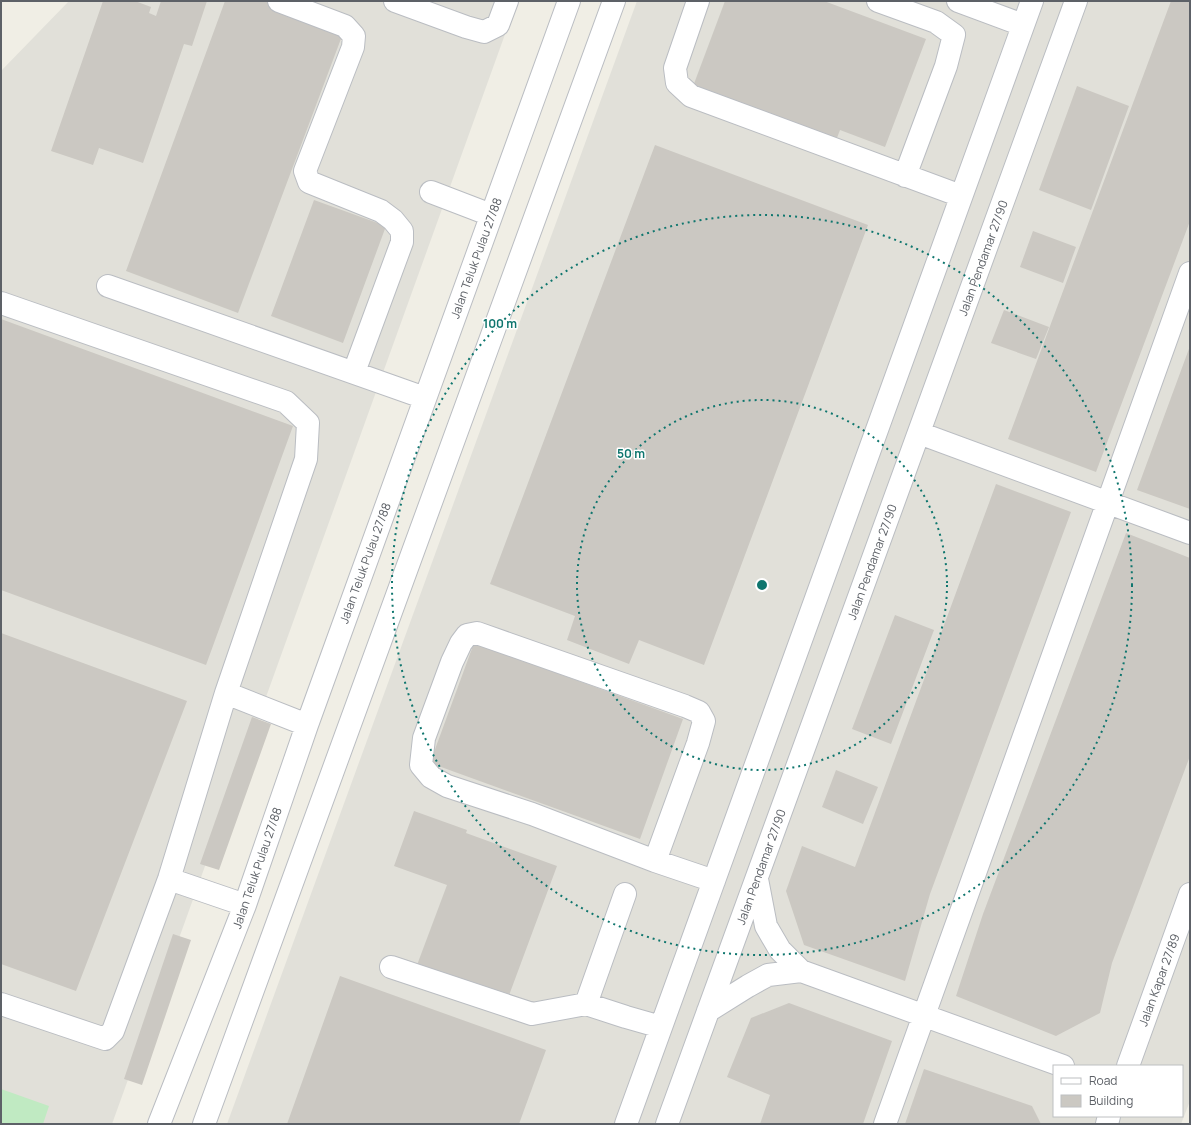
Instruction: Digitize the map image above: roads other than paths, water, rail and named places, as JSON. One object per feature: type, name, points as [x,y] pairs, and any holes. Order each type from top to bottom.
[{"type":"street","points":[[279,1],[345,26],[354,36],[353,47],[305,172],[309,182],[381,211],[393,220],[402,231],[402,242],[354,372]]},
{"type":"street","points":[[396,1],[466,27],[484,32],[498,25],[507,1]]},
{"type":"street","name":"Jalan Teluk Pulau 27/88","points":[[159,1124],[245,905],[306,725],[569,1]]},
{"type":"street","points":[[204,1124],[614,1]]},
{"type":"street","points":[[698,1],[675,68],[677,83],[691,96],[961,196]]},
{"type":"street","points":[[878,1],[936,22],[954,34],[946,66],[905,176]]},
{"type":"street","points":[[626,1124],[1032,1]]},
{"type":"street","name":"Jalan Pendamar 27/90","points":[[667,1124],[1076,1]]},
{"type":"street","points":[[968,2],[1023,25]]},
{"type":"street","points":[[431,192],[492,215]]},
{"type":"street","points":[[885,1124],[1190,273]]},
{"type":"street","points":[[108,286],[425,398]]},
{"type":"street","points":[[1,303],[286,402],[308,423],[306,459],[226,693],[169,879],[113,1031],[105,1039],[1,1004]]},
{"type":"street","points":[[919,433],[1190,533]]},
{"type":"street","points":[[655,861],[698,742],[704,721],[699,712],[686,706],[477,633],[467,635],[461,643],[452,662],[424,738],[421,765],[431,777],[447,786],[532,814],[655,861],[714,881]]},
{"type":"street","points":[[226,693],[306,725]]},
{"type":"street","points":[[757,878],[766,926],[780,950],[801,971],[1059,1065]]},
{"type":"street","points":[[169,879],[245,905]]},
{"type":"street","points":[[586,1004],[625,894]]},
{"type":"street","name":"Jalan Kapar 27/89","points":[[1128,1065],[1190,894]]},
{"type":"street","points":[[391,967],[532,1014],[586,1004],[661,1027]]},
{"type":"street","points":[[708,1012],[768,975],[801,971]]}]
